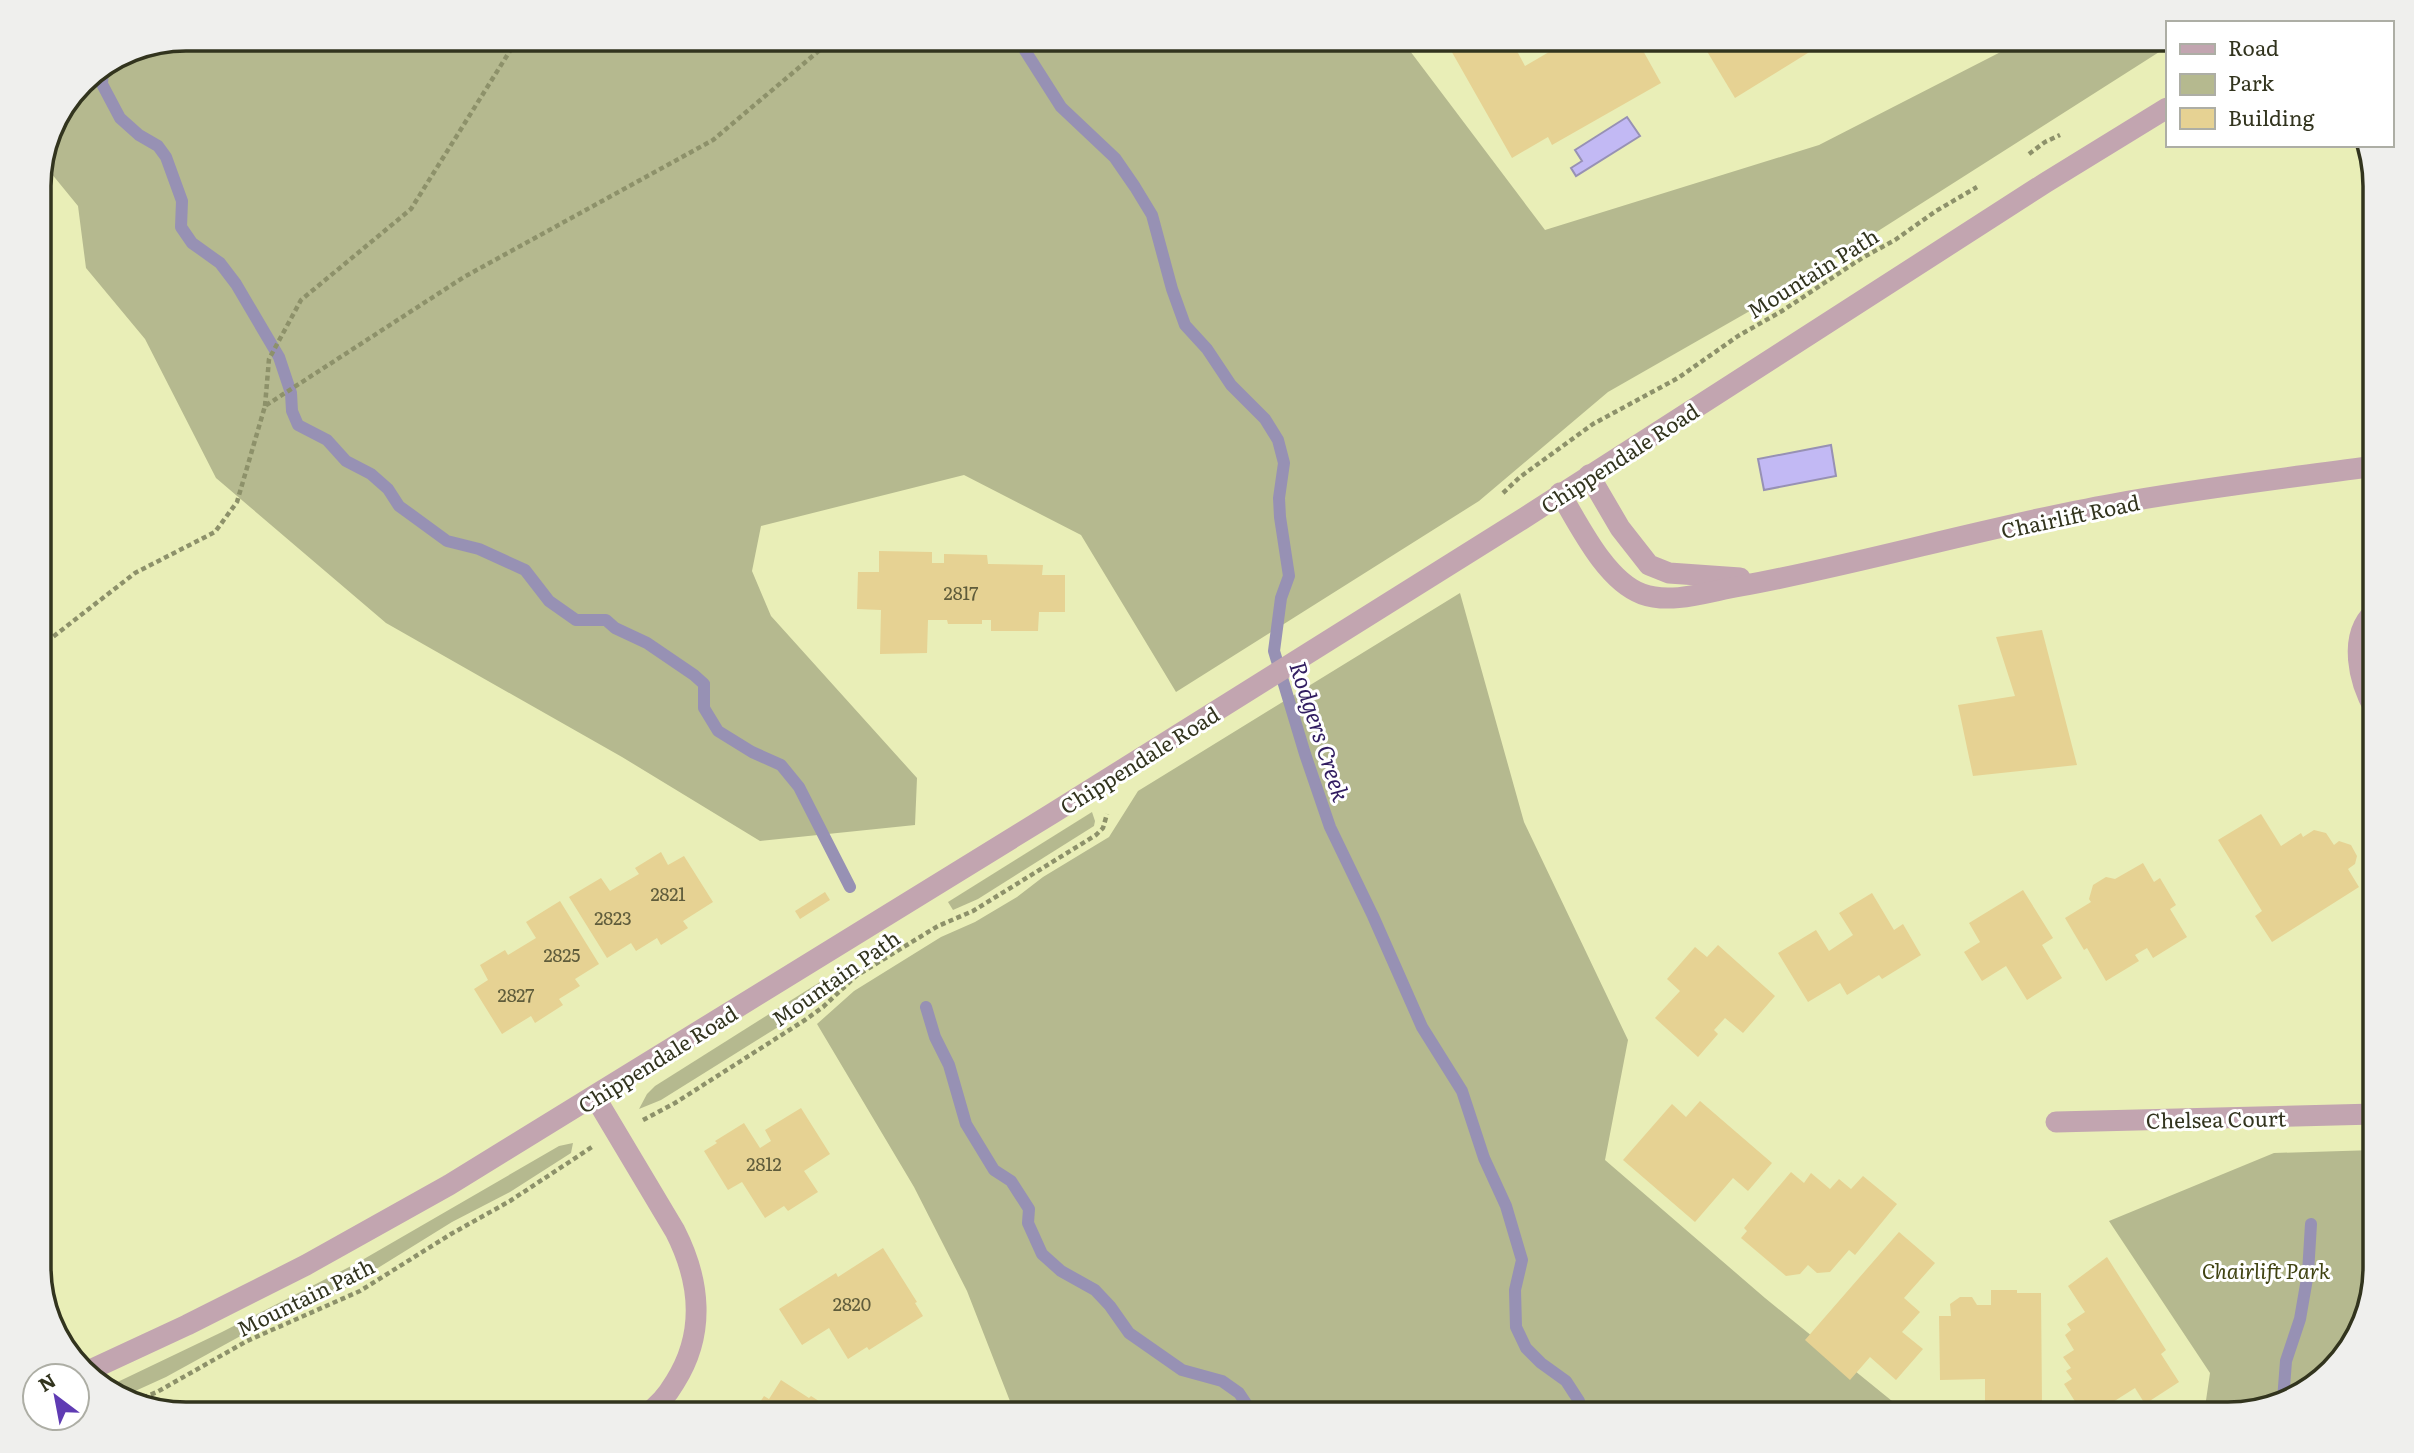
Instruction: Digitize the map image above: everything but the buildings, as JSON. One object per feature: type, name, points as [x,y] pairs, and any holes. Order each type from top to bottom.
[{"type":"street","name":"Chippendale Road","points":[[96,1367],[187,1325],[363,1234],[594,1097],[1116,774],[2166,109]]},
{"type":"street","name":"Chairlift Road","points":[[1560,494],[1605,565],[1630,589],[1643,595],[1673,598],[1768,581],[2113,504],[2363,468]]},
{"type":"street","name":"Chairlift Road","points":[[1589,475],[1620,528],[1649,565],[1669,573],[1768,581]]},
{"type":"street","points":[[2363,630],[2358,656],[2363,681]]},
{"type":"street","points":[[594,1097],[676,1231],[687,1254],[694,1279],[697,1326],[691,1351],[669,1391],[658,1402]]},
{"type":"street","name":"Chelsea Court","points":[[2056,1122],[2363,1114]]},
{"type":"path","points":[[51,638],[135,573],[215,532],[237,502],[265,406],[269,359],[301,300],[411,208],[510,51]]},
{"type":"path","points":[[265,406],[464,277],[713,139],[818,51]]},
{"type":"path","points":[[2022,160],[2045,142],[2068,132]]},
{"type":"path","name":"Mountain Path","points":[[1501,496],[1520,477],[1593,424],[1678,379],[1738,336],[1980,186]]},
{"type":"path","name":"Mountain Path","points":[[637,1122],[675,1103],[805,1020],[867,969],[938,926],[973,911],[1096,835],[1107,820],[1107,812],[1103,807]]},
{"type":"path","name":"Mountain Path","points":[[146,1396],[247,1341],[360,1290],[519,1196],[593,1146]]},
{"type":"green space","points":[[1410,51],[1545,230],[1819,145],[2003,51],[2161,51],[1776,296],[1608,392],[1479,501],[1176,692],[1081,535],[964,475],[761,526],[752,571],[771,616],[917,778],[915,825],[760,841],[622,757],[386,623],[216,478],[145,339],[86,268],[78,206],[51,174],[55,151],[69,118],[90,90],[118,69],[142,58],[168,52]]},
{"type":"green space","points":[[1460,593],[1524,822],[1628,1040],[1605,1160],[1765,1298],[1893,1402],[1010,1402],[967,1291],[914,1187],[817,1024],[854,991],[941,937],[975,922],[1017,897],[1043,877],[1109,837],[1138,791]]},
{"type":"green space","points":[[1092,812],[1094,826],[978,899],[953,910],[948,902]]},
{"type":"green space","points":[[820,982],[826,990],[791,1019],[661,1100],[639,1109],[655,1086]]},
{"type":"green space","points":[[573,1143],[571,1153],[510,1192],[452,1222],[344,1289],[257,1327],[134,1392],[116,1383],[357,1263],[559,1146]]},
{"type":"green space","name":"Chairlift Park","points":[[2363,1150],[2363,1267],[2359,1302],[2345,1335],[2335,1349],[2324,1363],[2296,1384],[2263,1398],[2206,1402],[2210,1373],[2109,1221],[2274,1153]]},
{"type":"shaded area","points":[[1627,117],[1640,136],[1576,176],[1571,168],[1582,161],[1575,150]]},
{"type":"shaded area","points":[[1831,445],[1836,476],[1764,490],[1758,459]]},
{"type":"waterway","name":"Rodgers Creek","points":[[1025,51],[1061,107],[1115,158],[1135,187],[1152,215],[1172,289],[1185,325],[1207,349],[1231,385],[1265,419],[1278,440],[1284,463],[1279,498],[1280,517],[1289,576],[1281,598],[1274,651],[1305,754],[1330,827],[1422,1027],[1462,1091],[1484,1158],[1506,1206],[1522,1260],[1515,1290],[1516,1327],[1526,1348],[1566,1381],[1579,1402]]},
{"type":"waterway","points":[[102,80],[120,118],[139,135],[158,146],[166,157],[182,201],[181,227],[192,243],[220,263],[236,284],[279,357],[298,425],[327,440],[346,461],[371,474],[388,489],[399,506],[447,541],[479,549],[525,570],[549,601],[576,620],[606,620],[615,628],[647,643],[694,675],[704,684],[704,708],[718,731],[752,752],[781,765],[799,787],[850,887]]},
{"type":"waterway","points":[[926,1007],[935,1037],[949,1065],[966,1124],[994,1170],[1011,1181],[1029,1209],[1028,1223],[1042,1254],[1061,1271],[1095,1290],[1129,1333],[1182,1370],[1222,1381],[1239,1393],[1245,1402]]},
{"type":"waterway","points":[[2284,1390],[2286,1361],[2300,1319],[2308,1273],[2311,1224]]}]
